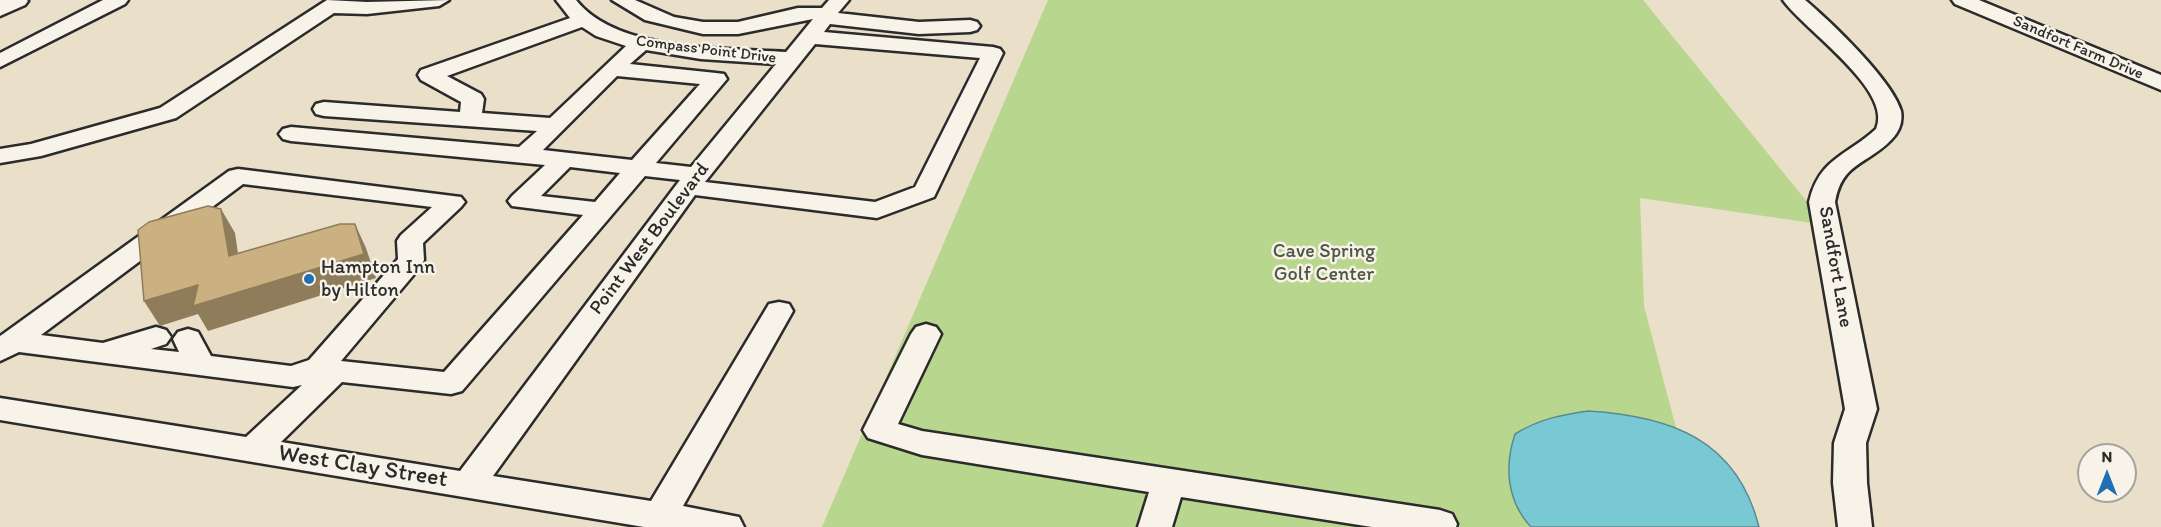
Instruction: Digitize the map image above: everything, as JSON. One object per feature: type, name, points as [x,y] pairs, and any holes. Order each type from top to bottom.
[{"type":"street","points":[[0,10],[18,1],[9,0]]},
{"type":"street","points":[[0,61],[118,0]]},
{"type":"street","points":[[0,156],[33,151],[168,113],[335,3],[368,8],[439,0]]},
{"type":"street","name":"Compass Point Drive","points":[[566,0],[569,9],[581,21],[612,37],[640,44],[789,59]]},
{"type":"street","points":[[291,134],[525,154],[638,168],[693,181],[876,210],[925,192],[993,53],[806,12],[788,14],[756,25],[728,29],[699,27],[655,18],[622,0]]},
{"type":"street","name":"Sandfort Lane","points":[[1793,0],[1873,82],[1889,108],[1890,121],[1887,131],[1832,172],[1824,186],[1822,202],[1861,409],[1850,443],[1850,483],[1855,527]]},
{"type":"street","name":"Sandfort Farm Drive","points":[[1962,0],[2161,83]]},
{"type":"street","points":[[825,17],[919,28],[970,26]]},
{"type":"street","name":"Point West Boulevard","points":[[469,484],[693,181],[825,17]]},
{"type":"street","points":[[470,119],[473,99],[429,75],[581,21]]},
{"type":"street","points":[[525,154],[640,44]]},
{"type":"street","points":[[7,346],[103,352],[194,352],[293,377],[327,369],[451,383],[716,79],[612,69]]},
{"type":"street","points":[[324,109],[555,125]]},
{"type":"street","points":[[565,159],[521,201],[602,210]]},
{"type":"street","points":[[7,346],[238,176],[452,202],[410,241],[411,260],[327,369],[253,450]]},
{"type":"street","points":[[660,516],[779,311]]},
{"type":"street","points":[[926,334],[879,430],[922,442],[1440,524]]},
{"type":"street","points":[[103,352],[156,337]]},
{"type":"street","name":"West Clay Street","points":[[0,409],[727,527]]},
{"type":"street","points":[[1155,527],[1169,482]]},
{"type":"green space","name":"Cave Spring Golf Center","points":[[1048,0],[1643,0],[1826,225],[1640,198],[1644,306],[1702,527],[822,527]]},
{"type":"water","points":[[1588,411],[1646,419],[1696,438],[1717,453],[1735,472],[1749,497],[1759,527],[1531,527],[1512,495],[1509,459],[1515,434],[1550,418]]},
{"type":"building","points":[[208,206],[221,209],[229,256],[340,224],[355,224],[364,254],[193,306],[198,285],[144,301],[138,230],[149,222]]},
{"type":"place","name":"Hampton Inn by Hilton","points":[[309,279]]}]
